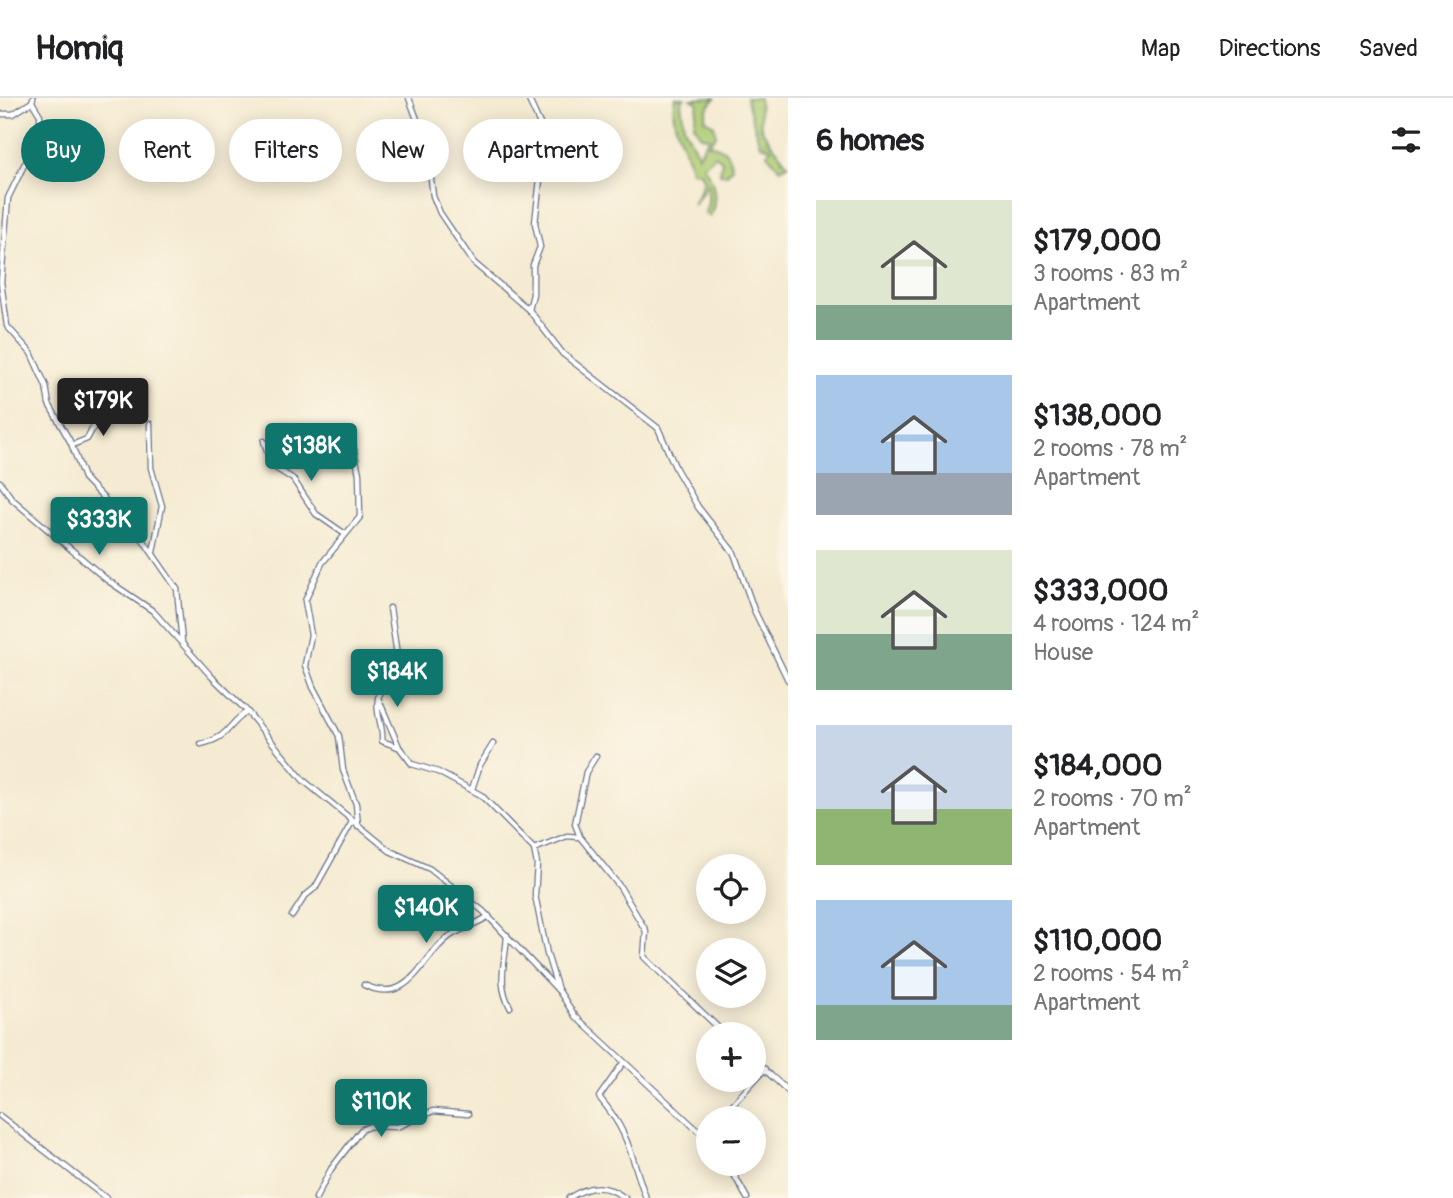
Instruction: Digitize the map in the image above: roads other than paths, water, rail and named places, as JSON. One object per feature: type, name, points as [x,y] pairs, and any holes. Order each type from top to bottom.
[{"type":"street","points":[[408,98],[427,146],[433,196],[440,214],[474,263],[529,310],[564,354],[658,428],[676,469],[698,507],[734,552],[759,622],[788,680]]},
{"type":"street","points":[[528,98],[540,124],[542,153],[535,223],[540,247],[533,265],[533,295],[529,310]]},
{"type":"street","points":[[0,114],[13,114],[32,100],[40,115],[41,144],[24,166],[8,198],[1,267],[7,326],[31,353],[46,386],[49,404],[72,445],[84,478],[153,553],[178,594],[182,643]]},
{"type":"street","points":[[72,445],[87,439],[107,402]]},
{"type":"street","points":[[150,424],[151,468],[162,506],[153,553]]},
{"type":"street","points":[[264,441],[271,465],[293,479],[314,511],[345,534]]},
{"type":"street","points":[[352,445],[359,474],[361,512],[358,521],[322,563],[307,592],[305,601],[311,635],[305,665],[313,687],[339,736],[343,770],[358,814],[358,827]]},
{"type":"street","points":[[0,482],[12,499],[107,580],[153,611],[247,712],[295,773],[390,851],[439,876],[489,916],[559,991],[575,1016],[696,1131]]},
{"type":"street","points":[[390,608],[399,668],[392,666],[386,676],[386,685],[381,687],[376,711],[384,732],[383,741],[399,747]]},
{"type":"street","points":[[378,698],[399,747],[412,764],[473,790],[497,808],[534,849],[537,864],[535,895],[547,954],[559,991]]},
{"type":"street","points":[[201,744],[230,732],[240,716],[247,712]]},
{"type":"street","points":[[473,790],[471,785],[480,765],[494,744]]},
{"type":"street","points":[[596,756],[586,772],[576,815],[575,824],[580,837],[620,887],[646,931],[643,957],[712,1022]]},
{"type":"street","points":[[292,916],[305,896],[315,888],[352,822]]},
{"type":"street","points":[[534,849],[567,836],[580,837]]},
{"type":"street","points":[[364,985],[382,991],[396,989],[418,972],[449,937],[489,916]]},
{"type":"street","points":[[508,934],[501,968],[510,1007]]},
{"type":"street","points":[[623,1063],[599,1097],[626,1134],[639,1184],[646,1198]]},
{"type":"street","points":[[766,1070],[788,1091]]},
{"type":"street","points":[[731,1106],[744,1092]]},
{"type":"street","points":[[316,1198],[331,1169],[361,1130],[370,1126],[397,1127],[433,1111],[468,1114]]},
{"type":"street","points":[[0,1115],[106,1198]]},
{"type":"street","points":[[735,1176],[747,1198]]},
{"type":"street","points":[[569,1198],[594,1187],[612,1189],[625,1198]]}]
